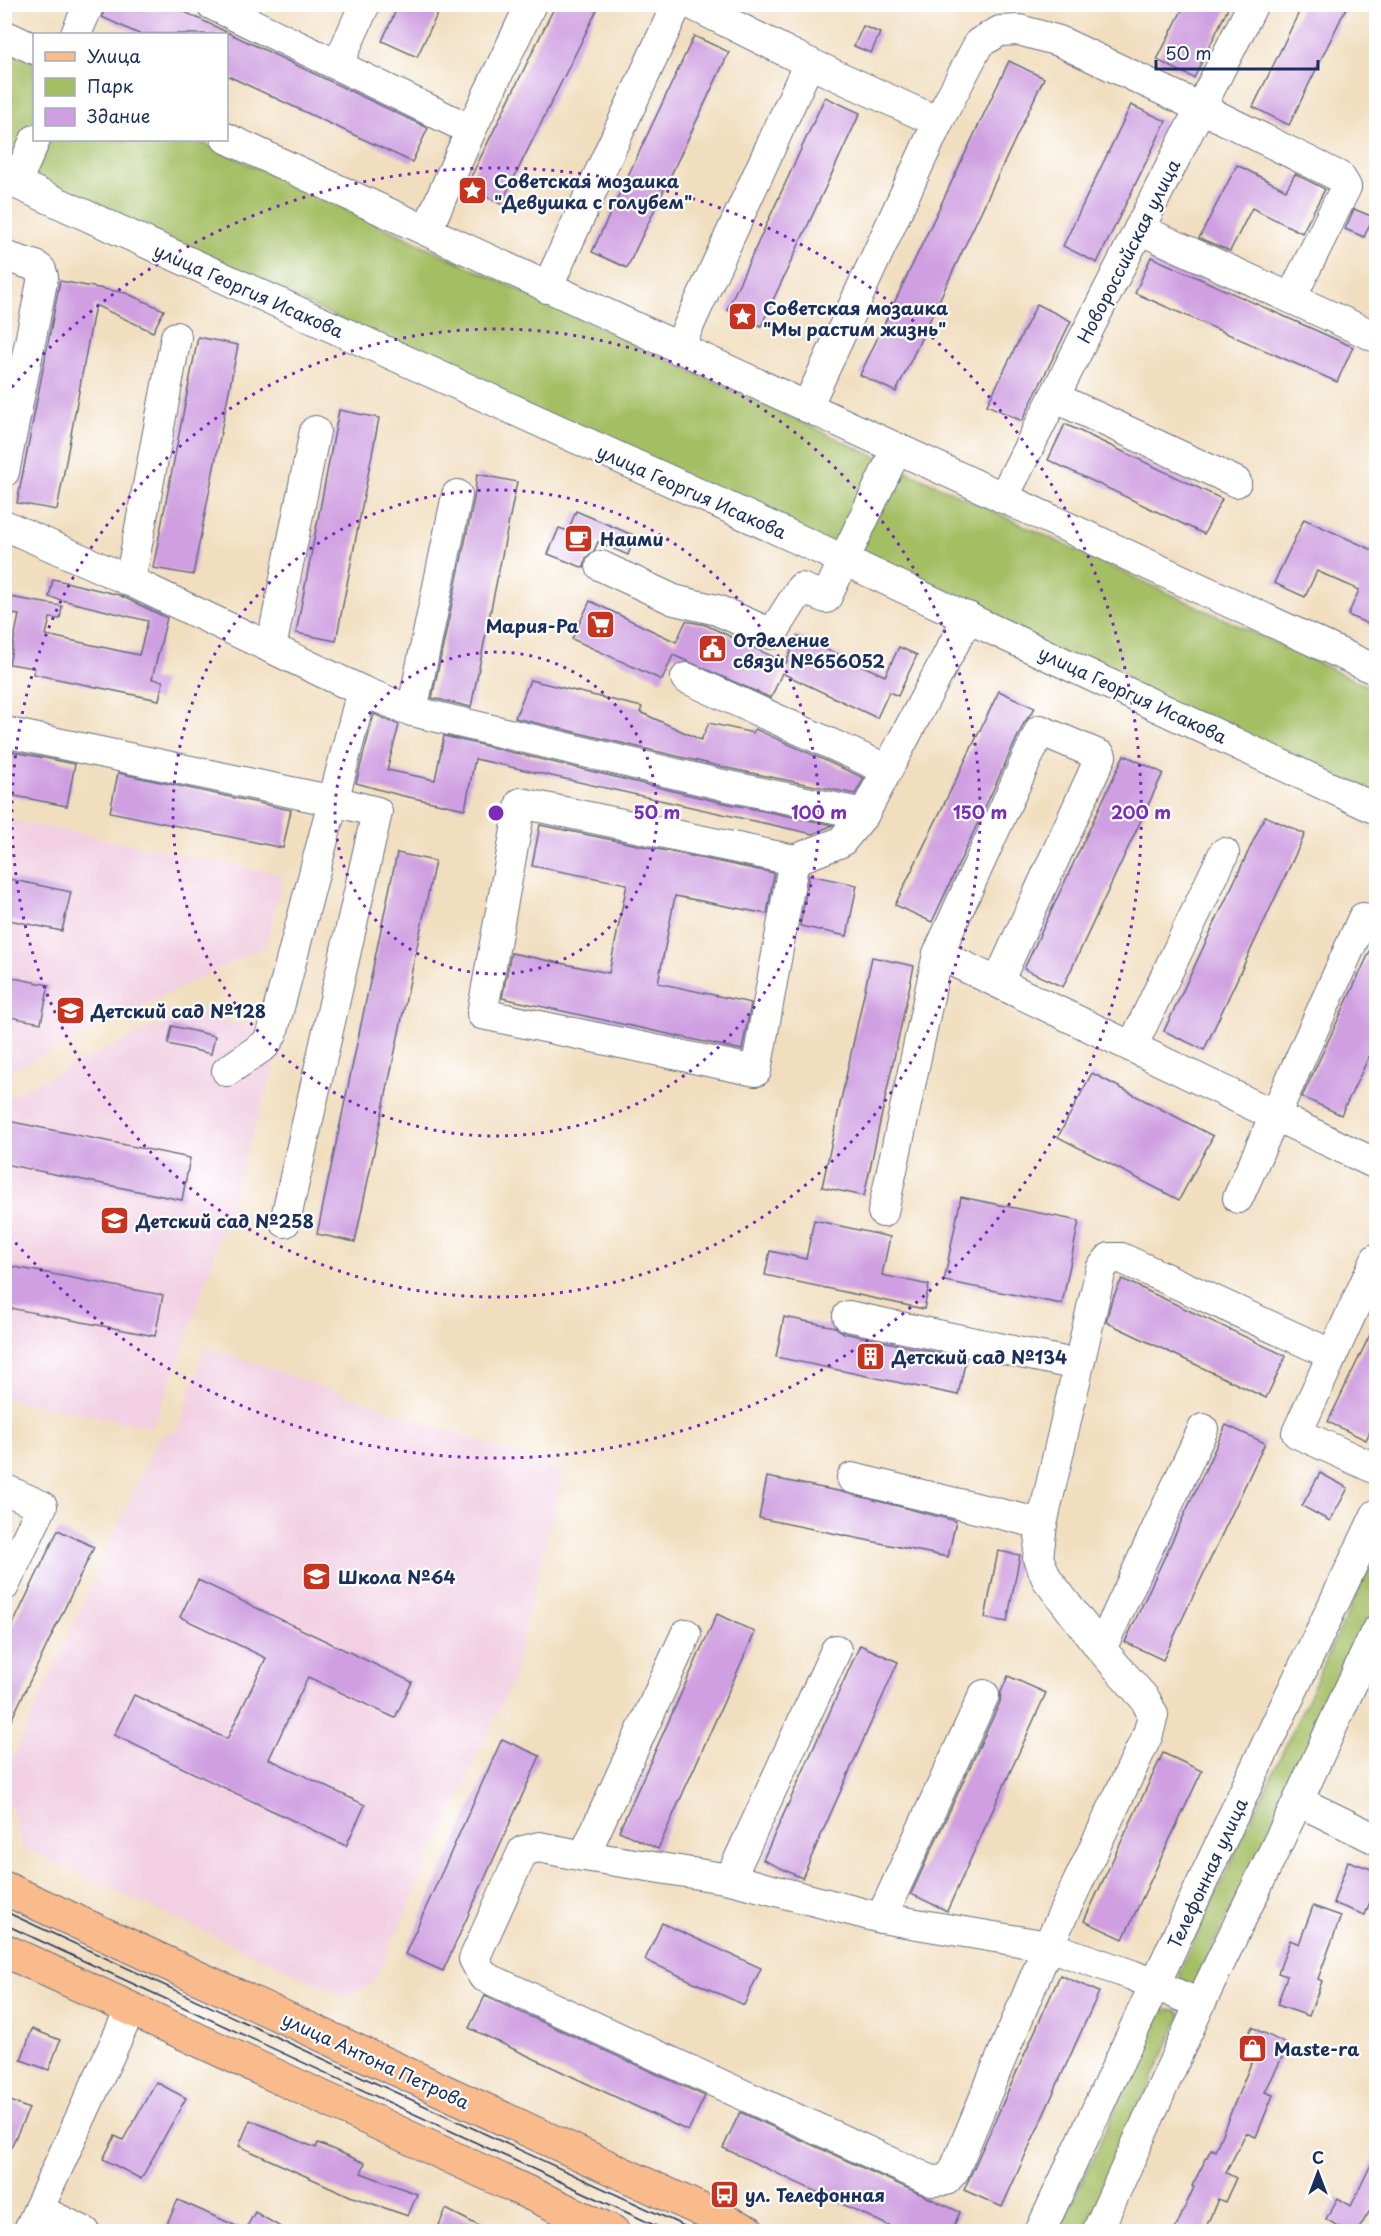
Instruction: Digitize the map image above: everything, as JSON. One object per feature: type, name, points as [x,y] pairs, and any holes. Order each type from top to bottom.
[{"type":"main road","name":"улица Антона Петрова","points":[[4,1888],[749,2232]]},
{"type":"main road","points":[[4,1950],[613,2232]]},
{"type":"street","points":[[76,33],[90,4]]},
{"type":"street","points":[[211,4],[471,130]]},
{"type":"street","points":[[338,64],[365,4]]},
{"type":"street","points":[[427,230],[471,130],[531,4]]},
{"type":"street","points":[[547,288],[677,4]]},
{"type":"street","points":[[691,4],[809,63],[938,122]]},
{"type":"street","name":"Новороссийская улица","points":[[1003,498],[1253,4]]},
{"type":"street","points":[[807,407],[938,122],[979,43],[1000,31],[1019,30],[1059,41],[1340,177],[1346,187],[1292,298]]},
{"type":"street","points":[[4,35],[33,49]]},
{"type":"street","points":[[678,349],[809,63]]},
{"type":"street","points":[[228,139],[678,349],[1377,670]]},
{"type":"street","points":[[10,181],[34,141]]},
{"type":"street","name":"улица Георгия Исакова","points":[[10,181],[844,560],[1377,809]]},
{"type":"street","points":[[1139,229],[1376,337]]},
{"type":"street","points":[[4,256],[36,266],[41,270],[42,277],[4,472]]},
{"type":"street","points":[[130,581],[176,337]]},
{"type":"street","points":[[1054,397],[1236,482]]},
{"type":"street","points":[[271,648],[315,431]]},
{"type":"street","points":[[601,566],[674,600],[717,610],[772,634],[801,588],[826,598],[897,448]]},
{"type":"street","points":[[412,711],[457,495]]},
{"type":"street","points":[[4,525],[130,581],[362,691],[412,711],[723,785],[864,814]]},
{"type":"street","points":[[794,860],[756,1071],[482,1014],[521,803],[794,860],[841,842],[864,814],[968,617]]},
{"type":"street","points":[[686,678],[886,769]]},
{"type":"street","points":[[227,1071],[265,1045],[272,1034],[362,691]]},
{"type":"street","points":[[883,1212],[938,954],[1040,730],[1101,756],[998,982]]},
{"type":"street","points":[[4,732],[377,812],[285,1222]]},
{"type":"street","points":[[1132,1047],[1224,853]]},
{"type":"street","points":[[1238,1198],[1363,918]]},
{"type":"street","points":[[938,954],[1377,1164]]},
{"type":"street","points":[[1200,2004],[1156,1984],[1048,1946],[881,1918],[730,1879],[539,1847],[523,1851],[474,1959],[483,1976],[932,2181],[946,2180],[954,2171],[1048,1946],[1148,1734],[1153,1715],[1145,1699],[1101,1649],[1047,1579],[1038,1558],[1042,1524],[1101,1269],[1110,1258],[1121,1258],[1333,1355]]},
{"type":"street","points":[[1377,1259],[1297,1433],[1377,1469]]},
{"type":"street","points":[[848,1316],[1078,1365]]},
{"type":"street","points":[[1101,1649],[1203,1429]]},
{"type":"street","points":[[852,1478],[1042,1524]]},
{"type":"street","points":[[4,1489],[42,1506],[4,1586]]},
{"type":"street","name":"Телефонная улица","points":[[1040,2232],[1252,1775],[1377,1515]]},
{"type":"street","points":[[1097,2232],[1200,2004],[1377,1631]]},
{"type":"street","points":[[584,1856],[686,1634]]},
{"type":"street","points":[[730,1879],[836,1650]]},
{"type":"street","points":[[881,1918],[984,1695]]},
{"type":"street","points":[[1298,1801],[1377,1839]]},
{"type":"street","points":[[85,2232],[34,2221],[131,2008]]},
{"type":"shaded area","name":"Детский сад №128","points":[[5,819],[283,875],[266,945],[5,1074]]},
{"type":"shaded area","name":"Детский сад №258","points":[[187,1011],[284,1037],[186,1342],[152,1427],[5,1399],[5,1098]]},
{"type":"shaded area","name":"Школа №64","points":[[205,1346],[564,1471],[512,1681],[373,1984],[346,1997],[23,1848],[5,1790],[5,1775],[156,1442],[180,1426]]},
{"type":"green space","points":[[4,49],[33,63],[33,141],[199,141],[1376,690],[1376,802],[5,163]]},
{"type":"green space","points":[[1376,1553],[1376,1606],[1194,1985],[1185,1983],[1179,1973]]},
{"type":"green space","points":[[1168,2009],[1176,2010],[1181,2015],[1085,2231],[1059,2232],[1160,2012]]},
{"type":"building","points":[[106,4],[168,4],[428,128],[412,162],[228,76],[228,33],[137,33],[102,17]]},
{"type":"building","points":[[399,4],[442,4],[417,57],[382,41]]},
{"type":"building","points":[[556,4],[600,4],[501,204],[466,187]]},
{"type":"building","points":[[1185,4],[1230,4],[1194,78],[1157,60]]},
{"type":"building","points":[[1303,4],[1348,4],[1289,125],[1253,107]]},
{"type":"building","points":[[863,26],[880,33],[871,53],[854,46]]},
{"type":"building","points":[[694,36],[729,52],[627,268],[592,252]]},
{"type":"building","points":[[1009,61],[1044,78],[896,392],[860,375]]},
{"type":"building","points":[[825,97],[860,113],[761,326],[727,310]]},
{"type":"building","points":[[1131,105],[1166,121],[1097,263],[1063,246]]},
{"type":"building","points":[[1237,165],[1286,190],[1295,174],[1325,189],[1302,233],[1252,208],[1230,251],[1199,238]]},
{"type":"building","points":[[1354,209],[1373,217],[1364,237],[1345,229]]},
{"type":"building","points":[[1151,257],[1353,347],[1337,382],[1135,293]]},
{"type":"building","points":[[60,281],[126,293],[164,310],[153,332],[95,305],[57,510],[17,503]]},
{"type":"building","points":[[1037,304],[1071,321],[1022,421],[987,405]]},
{"type":"building","points":[[198,337],[238,345],[193,575],[153,568]]},
{"type":"building","points":[[339,410],[379,418],[336,641],[296,633]]},
{"type":"building","points":[[1065,424],[1222,499],[1204,534],[1048,460]]},
{"type":"building","points":[[477,474],[517,482],[471,707],[432,698],[474,499]]},
{"type":"building","points":[[576,511],[635,536],[628,555],[598,542],[594,551],[586,558],[584,568],[548,554],[559,528],[568,531]]},
{"type":"building","points":[[1304,519],[1377,552],[1377,628],[1348,615],[1359,590],[1317,571],[1305,597],[1274,583]]},
{"type":"building","points":[[53,579],[119,595],[167,618],[152,679],[163,681],[159,700],[33,674],[35,668],[9,664],[19,615],[4,613],[4,596],[62,606],[60,619],[50,618],[46,635],[139,655],[148,621],[49,597]]},
{"type":"building","points":[[590,601],[676,642],[686,621],[706,625],[786,663],[797,636],[885,676],[899,647],[917,655],[898,696],[889,692],[877,718],[782,673],[771,698],[673,655],[662,680],[572,639]]},
{"type":"building","points":[[530,680],[642,707],[640,712],[701,740],[709,723],[753,733],[755,729],[864,778],[855,794],[727,768],[515,718]]},
{"type":"building","points":[[999,691],[1035,708],[1024,723],[932,922],[895,905]]},
{"type":"building","points":[[374,714],[399,725],[387,770],[435,780],[444,736],[719,802],[833,825],[813,834],[475,759],[465,809],[399,795],[356,783]]},
{"type":"building","points":[[4,750],[75,764],[67,806],[4,794]]},
{"type":"building","points":[[1124,755],[1163,773],[1063,987],[1024,969]]},
{"type":"building","points":[[118,773],[291,810],[283,848],[110,812]]},
{"type":"building","points":[[1265,816],[1305,834],[1204,1050],[1164,1031]]},
{"type":"building","points":[[540,825],[774,873],[767,914],[675,896],[658,983],[751,1003],[742,1050],[502,998],[511,953],[609,973],[627,884],[532,866]]},
{"type":"building","points":[[397,853],[435,861],[355,1242],[317,1234]]},
{"type":"building","points":[[809,875],[857,885],[847,936],[800,926]]},
{"type":"building","points":[[4,878],[71,892],[62,931],[4,919]]},
{"type":"building","points":[[1377,936],[1377,1040],[1341,1115],[1302,1097]]},
{"type":"building","points":[[872,957],[914,966],[864,1196],[822,1187]]},
{"type":"building","points":[[4,976],[49,985],[41,1023],[4,1016]]},
{"type":"building","points":[[172,1026],[215,1036],[211,1054],[168,1044]]},
{"type":"building","points":[[1092,1073],[1213,1136],[1179,1200],[1058,1137]]},
{"type":"building","points":[[8,1121],[190,1158],[182,1200],[4,1164],[4,1136]]},
{"type":"building","points":[[961,1197],[1079,1221],[1062,1304],[944,1281]]},
{"type":"building","points":[[814,1220],[890,1237],[882,1275],[929,1285],[924,1309],[765,1275],[770,1251],[806,1259]]},
{"type":"building","points":[[4,1265],[163,1295],[155,1336],[4,1307]]},
{"type":"building","points":[[1122,1279],[1286,1356],[1266,1398],[1106,1322],[1111,1302]]},
{"type":"building","name":"Детский сад №134","points":[[784,1317],[835,1327],[844,1333],[966,1359],[958,1395],[776,1357]]},
{"type":"building","points":[[1377,1320],[1377,1417],[1366,1440],[1328,1422]]},
{"type":"building","points":[[1226,1425],[1265,1443],[1163,1660],[1125,1642]]},
{"type":"building","points":[[1320,1473],[1348,1488],[1330,1521],[1302,1506]]},
{"type":"building","points":[[767,1477],[843,1492],[956,1521],[948,1557],[759,1518]]},
{"type":"building","points":[[58,1530],[94,1547],[4,1735],[4,1643]]},
{"type":"building","points":[[998,1551],[1020,1555],[1007,1622],[985,1618]]},
{"type":"building","points":[[198,1580],[412,1682],[395,1718],[308,1677],[269,1759],[365,1805],[346,1846],[114,1735],[134,1695],[227,1739],[266,1658],[180,1617]]},
{"type":"building","points":[[717,1614],[755,1632],[658,1849],[619,1831]]},
{"type":"building","points":[[860,1645],[898,1662],[802,1878],[763,1860]]},
{"type":"building","points":[[1008,1676],[1046,1693],[947,1911],[911,1894],[1000,1702],[1001,1692]]},
{"type":"building","points":[[502,1739],[540,1756],[443,1971],[405,1954]]},
{"type":"building","points":[[1163,1753],[1202,1771],[1123,1939],[1084,1921]]},
{"type":"building","points":[[1348,1861],[1377,1871],[1377,1883],[1365,1915],[1333,1903]]},
{"type":"building","points":[[1313,1906],[1341,1916],[1318,1979],[1322,1981],[1309,2016],[1277,2005],[1287,1976],[1278,1973],[1290,1940],[1299,1944]]},
{"type":"building","points":[[662,1923],[761,1968],[744,2005],[645,1960]]},
{"type":"building","points":[[1060,1975],[1099,1992],[1002,2207],[964,2190]]},
{"type":"building","points":[[485,1996],[705,2096],[688,2131],[469,2028]]},
{"type":"building","points":[[1252,2027],[1288,2045],[1265,2092],[1273,2095],[1256,2137],[1246,2133],[1226,2173],[1236,2178],[1225,2202],[1218,2199],[1204,2232],[1174,2232],[1194,2187],[1192,2186],[1211,2149],[1215,2151],[1252,2061],[1238,2054]]},
{"type":"building","points":[[32,2029],[60,2040],[49,2070],[21,2060]]},
{"type":"building","points":[[156,2082],[186,2098],[141,2179],[103,2159],[115,2136],[123,2140]]},
{"type":"building","points":[[4,2098],[29,2109],[4,2162]]},
{"type":"building","points":[[740,2112],[960,2212],[951,2232],[902,2232],[723,2148]]},
{"type":"building","points":[[250,2120],[316,2148],[318,2143],[365,2163],[361,2173],[417,2194],[408,2216],[350,2196],[239,2146]]},
{"type":"building","points":[[1377,2152],[1377,2199],[1357,2232],[1347,2232],[1326,2219],[1338,2198],[1351,2206]]},
{"type":"building","points":[[178,2200],[245,2230],[255,2212],[289,2232],[163,2232]]},
{"type":"building","points":[[446,2209],[491,2232],[436,2232]]},
{"type":"tram line","points":[[4,1911],[697,2232]]},
{"type":"tram line","points":[[4,1924],[669,2232]]},
{"type":"place","name":"Советская мозаика \"Девушка с голубем\"","points":[[473,190]]},
{"type":"place","name":"Советская мозаика \"Мы растим жизнь\"","points":[[742,317]]},
{"type":"place","name":"Наими","points":[[579,538]]},
{"type":"place","name":"Мария-Ра","points":[[600,625]]},
{"type":"place","name":"Отделение связи №656052","points":[[712,649]]},
{"type":"place","name":"Детский сад №128","points":[[70,1010]]},
{"type":"place","name":"Детский сад №258","points":[[115,1220]]},
{"type":"place","name":"Детский сад №134","points":[[871,1356]]},
{"type":"place","name":"Школа №64","points":[[317,1576]]},
{"type":"place","name":"Maste-ra","points":[[1253,2048]]},
{"type":"place","name":"ул. Телефонная","points":[[724,2194]]}]
